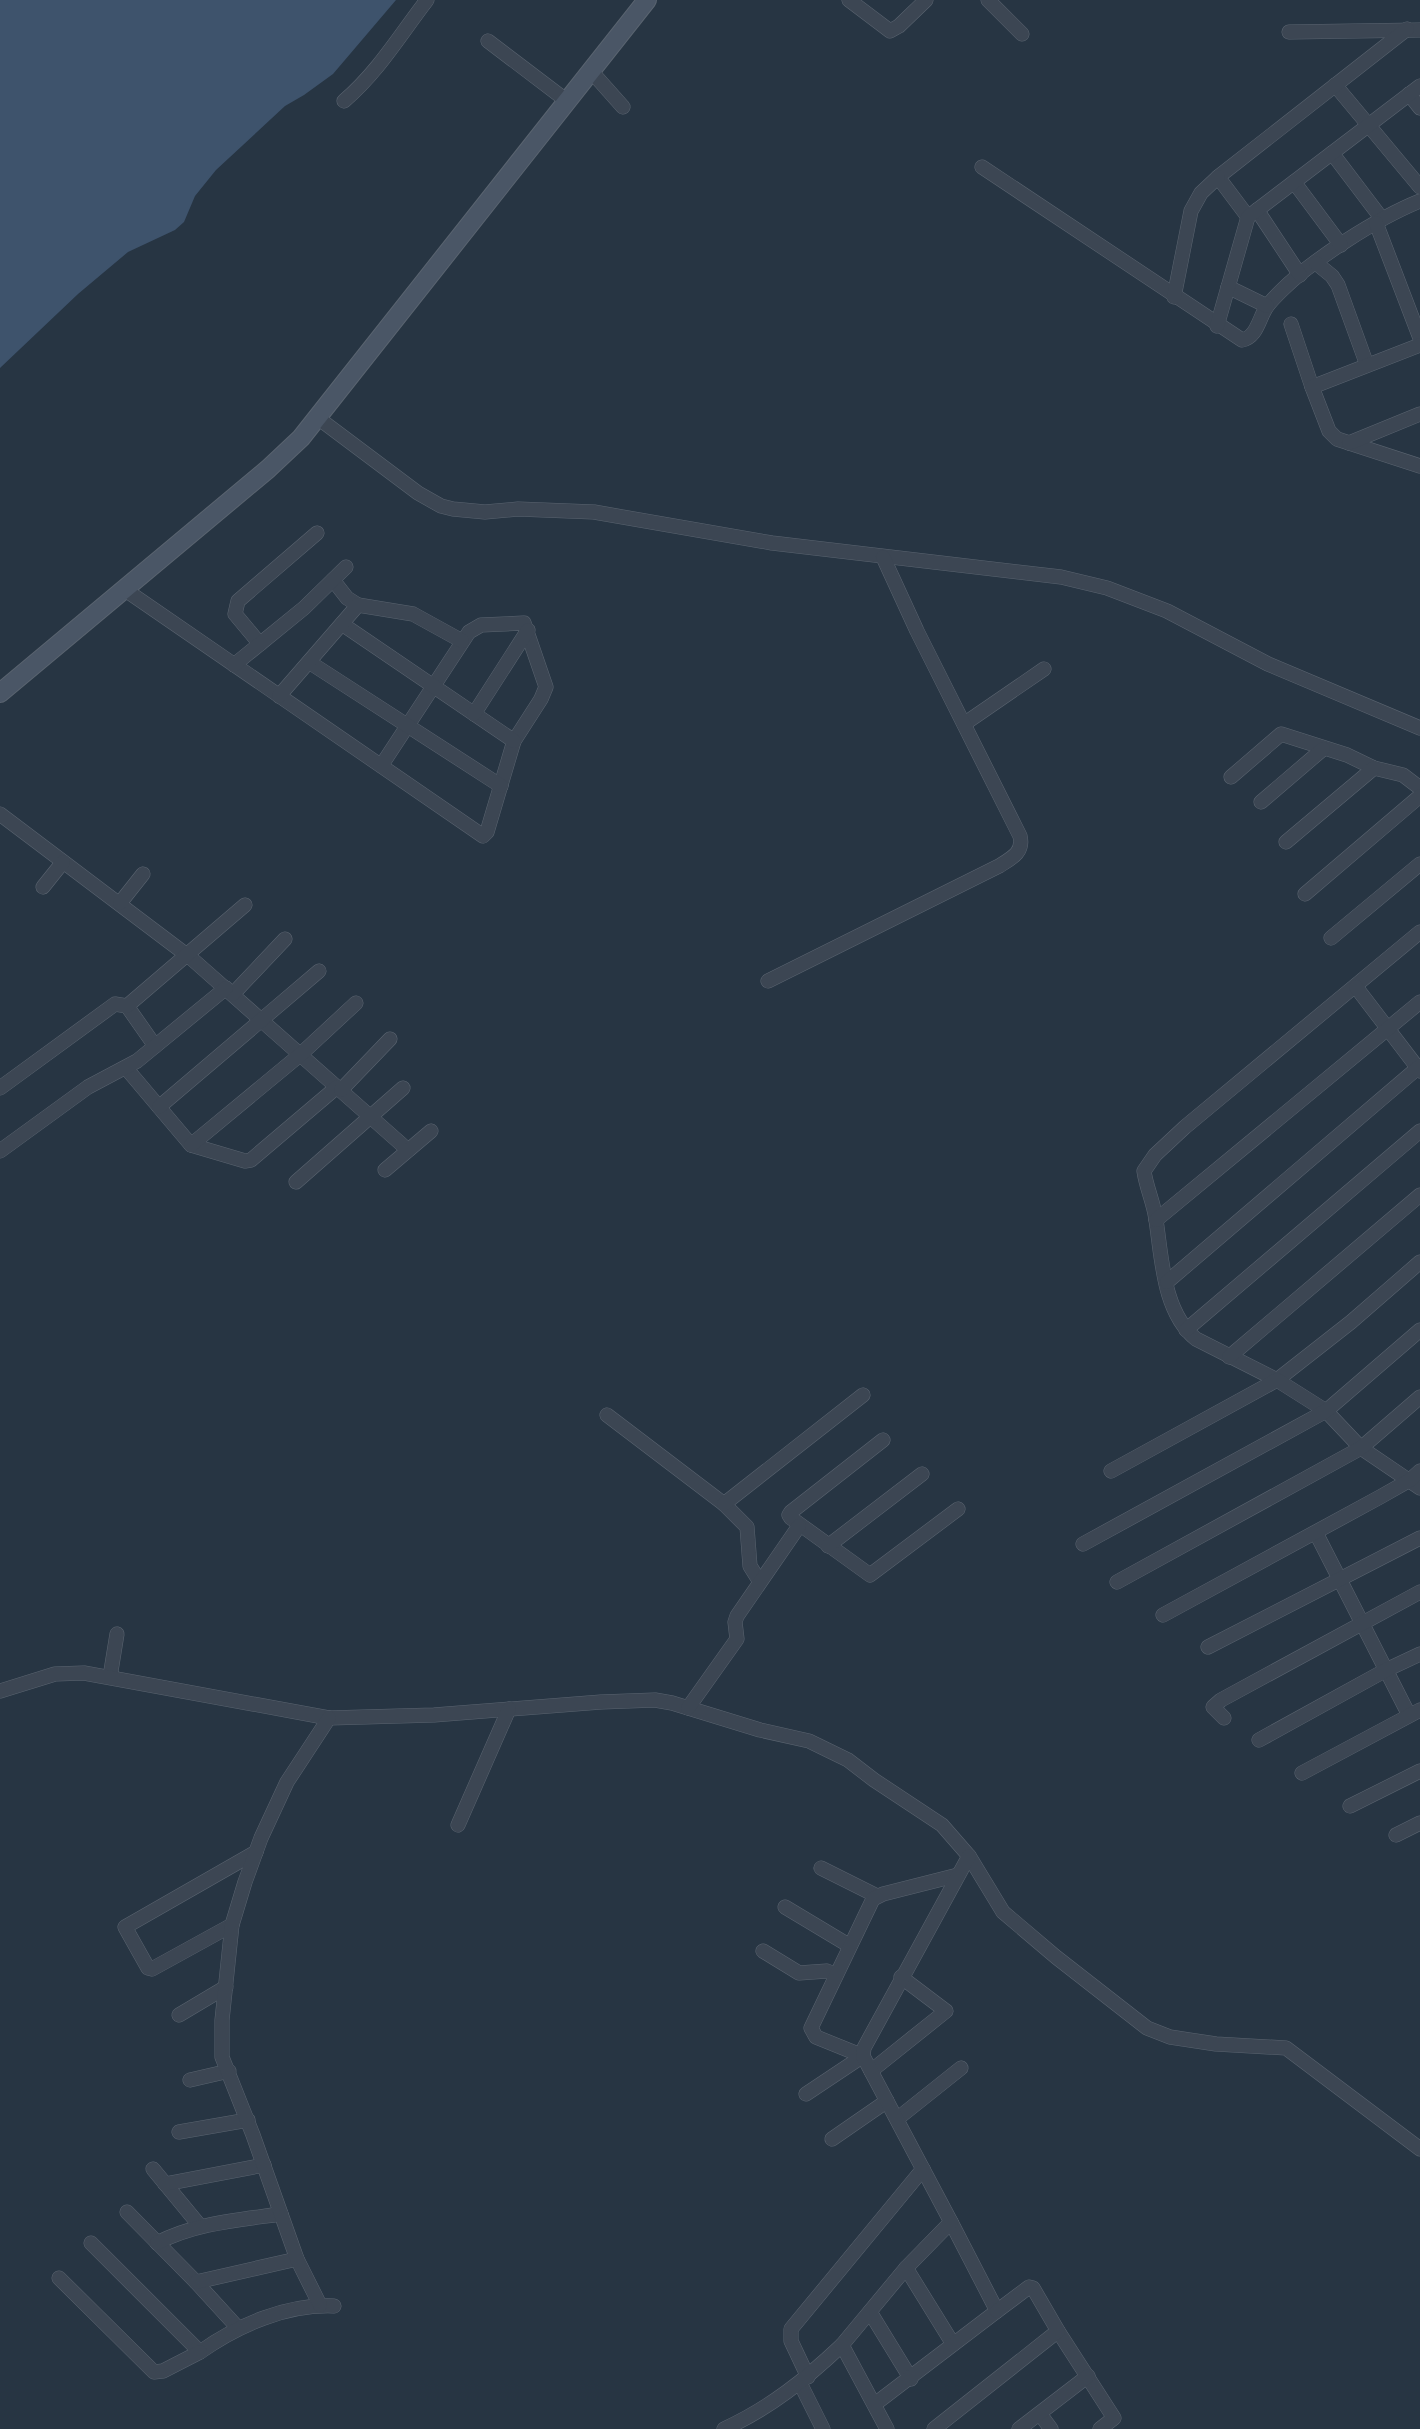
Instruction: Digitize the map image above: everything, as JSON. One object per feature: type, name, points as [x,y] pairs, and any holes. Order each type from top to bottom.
[{"type":"street","points":[[344,101],[363,84],[388,54],[427,0]]},
{"type":"street","points":[[0,693],[289,451],[318,418],[647,0]]},
{"type":"street","points":[[849,0],[890,31],[899,26],[926,0]]},
{"type":"street","points":[[988,0],[1022,34]]},
{"type":"street","points":[[1289,32],[1413,30]]},
{"type":"street","points":[[1174,297],[1191,211],[1201,193],[1335,85],[1413,30]]},
{"type":"street","points":[[488,41],[567,101]]},
{"type":"street","points":[[591,71],[623,107]]},
{"type":"street","points":[[1335,85],[1370,124],[1420,187]]},
{"type":"street","points":[[1217,326],[1252,213],[1415,90],[1420,108]]},
{"type":"street","points":[[1332,153],[1379,221],[1420,338]]},
{"type":"street","points":[[982,167],[1238,339],[1247,339],[1254,332],[1267,306],[1300,275],[1379,221],[1420,201]]},
{"type":"street","points":[[1218,177],[1252,213],[1300,275]]},
{"type":"street","points":[[1294,182],[1341,245]]},
{"type":"street","points":[[1316,263],[1338,285],[1367,365]]},
{"type":"street","points":[[1228,287],[1267,306]]},
{"type":"street","points":[[1291,324],[1312,387],[1329,430],[1336,439],[1420,466]]},
{"type":"street","points":[[1312,387],[1420,345]]},
{"type":"street","points":[[1349,443],[1420,414]]},
{"type":"street","points":[[318,418],[418,493],[441,506],[485,512],[518,509],[594,512],[772,543],[1029,572],[1107,588],[1167,611],[1268,664],[1420,728]]},
{"type":"street","points":[[260,644],[235,614],[234,609],[238,601],[317,533]]},
{"type":"street","points":[[768,981],[999,866],[1022,848],[1020,836],[883,557]]},
{"type":"street","points":[[234,665],[304,608],[346,567]]},
{"type":"street","points":[[333,580],[347,598],[358,605],[413,614],[462,641]]},
{"type":"street","points":[[124,589],[279,696],[381,766],[483,836],[488,832],[514,741],[541,699],[546,687],[528,630],[522,622],[481,626],[469,632],[381,766]]},
{"type":"street","points":[[279,696],[358,605]]},
{"type":"street","points":[[342,624],[514,741]]},
{"type":"street","points":[[474,714],[528,630]]},
{"type":"street","points":[[309,662],[501,786]]},
{"type":"street","points":[[964,724],[1044,669]]},
{"type":"street","points":[[1231,777],[1281,734],[1347,755],[1374,768],[1403,776],[1420,788]]},
{"type":"street","points":[[1261,802],[1323,748]]},
{"type":"street","points":[[1286,842],[1374,768]]},
{"type":"street","points":[[1305,894],[1420,796]]},
{"type":"street","points":[[0,814],[188,955],[408,1150]]},
{"type":"street","points":[[43,887],[63,862]]},
{"type":"street","points":[[1332,938],[1420,864]]},
{"type":"street","points":[[120,903],[143,874]]},
{"type":"street","points":[[127,1006],[245,904]]},
{"type":"street","points":[[1417,1480],[1361,1448],[1326,1411],[1277,1380],[1196,1339],[1186,1330],[1179,1320],[1167,1282],[1161,1259],[1156,1220],[1144,1171],[1149,1161],[1185,1127],[1420,932]]},
{"type":"street","points":[[0,1152],[87,1087],[126,1068],[229,991],[285,939]]},
{"type":"street","points":[[159,1107],[319,971]]},
{"type":"street","points":[[1167,1282],[1419,1069],[1356,987]]},
{"type":"street","points":[[1156,1220],[1420,1002]]},
{"type":"street","points":[[191,1145],[301,1054],[356,1003]]},
{"type":"street","points":[[0,1088],[115,1004],[127,1006],[155,1046]]},
{"type":"street","points":[[126,1068],[191,1145],[248,1161],[339,1089],[390,1040]]},
{"type":"street","points":[[296,1182],[403,1088]]},
{"type":"street","points":[[385,1170],[431,1131]]},
{"type":"street","points":[[1186,1330],[1420,1131]]},
{"type":"street","points":[[1229,1357],[1420,1195]]},
{"type":"street","points":[[1111,1471],[1277,1380],[1351,1322],[1420,1262]]},
{"type":"street","points":[[1083,1544],[1326,1411],[1420,1330]]},
{"type":"street","points":[[724,1504],[863,1395]]},
{"type":"street","points":[[1117,1582],[1361,1448],[1420,1397]]},
{"type":"street","points":[[607,1415],[724,1504],[747,1527],[750,1566],[760,1582]]},
{"type":"street","points":[[883,1440],[791,1512],[789,1515],[791,1518],[799,1526],[870,1575],[958,1509]]},
{"type":"street","points":[[828,1546],[922,1474]]},
{"type":"street","points":[[1163,1615],[1417,1480]]},
{"type":"street","points":[[688,1708],[737,1639],[736,1616],[799,1526]]},
{"type":"street","points":[[1302,1773],[1415,1713],[1386,1670],[1316,1533]]},
{"type":"street","points":[[1208,1647],[1420,1538]]},
{"type":"street","points":[[1224,1718],[1215,1711],[1215,1704],[1360,1622],[1420,1592]]},
{"type":"street","points":[[110,1677],[117,1634]]},
{"type":"street","points":[[1258,1740],[1386,1670],[1420,1654]]},
{"type":"street","points":[[0,1691],[55,1674],[84,1673],[329,1718],[434,1715],[655,1700],[760,1731],[809,1741],[849,1760],[874,1780],[942,1825],[969,1856],[1003,1912],[1147,2028],[1170,2037],[1216,2044],[1286,2048],[1420,2149]]},
{"type":"street","points":[[458,1825],[509,1709]]},
{"type":"street","points":[[320,2306],[297,2259],[248,2120],[222,2057],[232,1925],[256,1852],[287,1782],[329,1718]]},
{"type":"street","points":[[1350,1806],[1420,1771]]},
{"type":"street","points":[[1396,1835],[1420,1823]]},
{"type":"street","points":[[232,1925],[152,1969],[148,1968],[126,1927],[256,1852]]},
{"type":"street","points":[[806,2094],[863,2056],[867,2041],[969,1856]]},
{"type":"street","points":[[821,1868],[877,1896]]},
{"type":"street","points":[[958,1875],[877,1896],[873,1899],[811,2028],[816,2037],[863,2056],[997,2311]]},
{"type":"street","points":[[785,1906],[850,1946]]},
{"type":"street","points":[[763,1951],[799,1973],[827,1971],[836,1975]]},
{"type":"street","points":[[871,2071],[946,2011],[902,1977]]},
{"type":"street","points":[[179,2015],[226,1987]]},
{"type":"street","points":[[897,2119],[961,2068]]},
{"type":"street","points":[[190,2080],[229,2071]]},
{"type":"street","points":[[832,2139],[887,2101]]},
{"type":"street","points":[[178,2132],[248,2120]]},
{"type":"street","points":[[165,2184],[264,2165]]},
{"type":"street","points":[[153,2169],[200,2226]]},
{"type":"street","points":[[823,2429],[791,2341],[791,2329],[923,2169]]},
{"type":"street","points":[[127,2212],[238,2328]]},
{"type":"street","points":[[157,2243],[200,2226],[281,2214]]},
{"type":"street","points":[[724,2429],[754,2415],[804,2380],[842,2344],[906,2268],[951,2222]]},
{"type":"street","points":[[91,2243],[200,2352]]},
{"type":"street","points":[[196,2282],[297,2259]]},
{"type":"street","points":[[906,2268],[953,2344]]},
{"type":"street","points":[[59,2278],[154,2372],[163,2371],[200,2352],[238,2328],[280,2313],[334,2306]]},
{"type":"street","points":[[875,2404],[911,2379],[997,2311],[1029,2288],[1033,2288],[1117,2423],[1100,2429]]},
{"type":"street","points":[[870,2312],[911,2379]]},
{"type":"street","points":[[933,2429],[1058,2331]]},
{"type":"street","points":[[842,2344],[887,2429]]},
{"type":"street","points":[[1019,2429],[1088,2376]]},
{"type":"street","points":[[1040,2414],[1051,2429]]},
{"type":"street","points":[[754,2415],[760,2429]]},
{"type":"water","points":[[0,0],[396,0],[333,74],[285,106],[216,170],[195,196],[184,222],[175,230],[128,252],[78,294],[0,368]]}]
